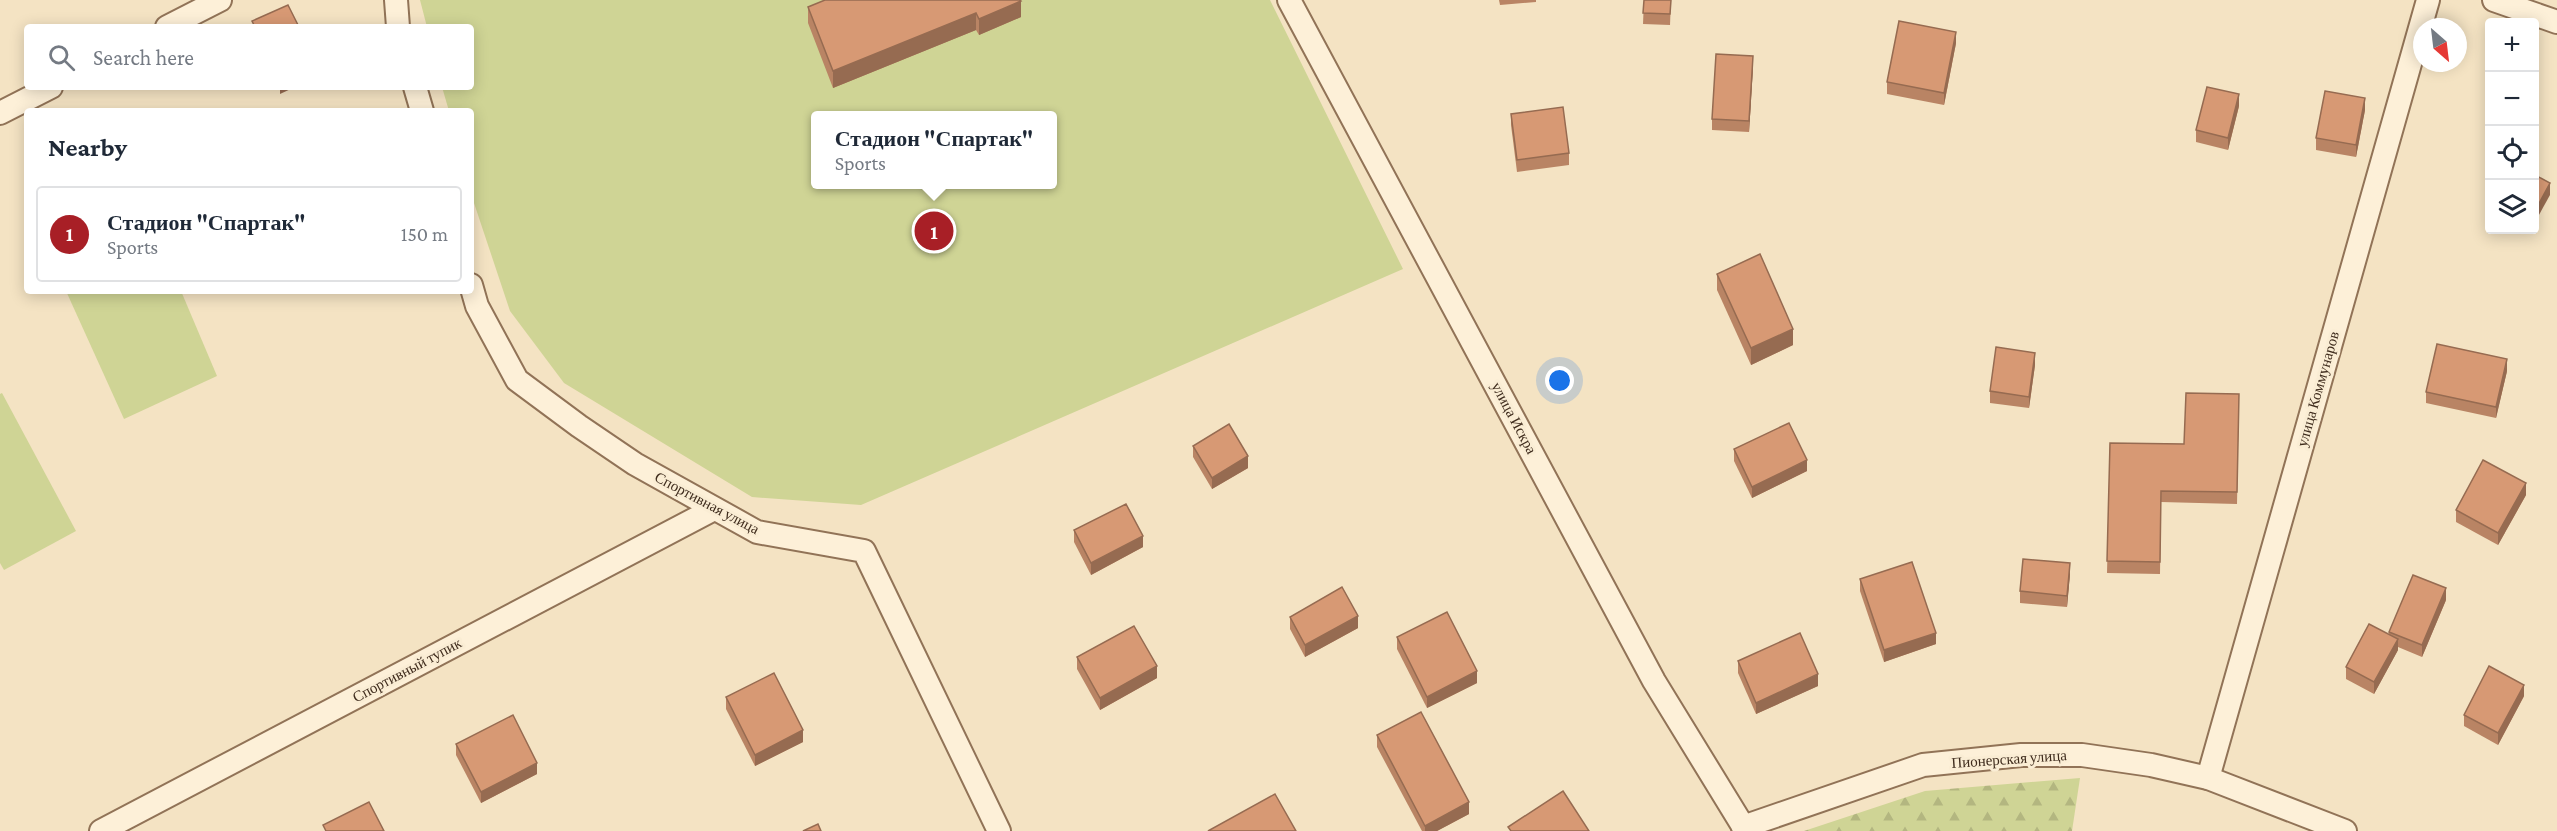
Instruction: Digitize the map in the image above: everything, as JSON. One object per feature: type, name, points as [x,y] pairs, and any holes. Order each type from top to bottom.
[{"type":"street","points":[[173,24],[220,0]]},
{"type":"street","points":[[396,0],[398,24]]},
{"type":"street","name":"улица Искра","points":[[1289,0],[1654,681],[1745,829]]},
{"type":"street","name":"улица Коммунаров","points":[[2208,778],[2428,0]]},
{"type":"street","points":[[2494,0],[2557,22]]},
{"type":"street","points":[[0,113],[45,90]]},
{"type":"street","points":[[416,90],[421,108]]},
{"type":"street","name":"Спортивная улица","points":[[474,294],[477,306],[517,380],[635,464],[757,532],[864,551],[999,831]]},
{"type":"street","name":"Спортивный тупик","points":[[101,831],[714,509]]},
{"type":"street","name":"Пионерская улица","points":[[1745,829],[1923,765],[2021,755],[2082,755],[2151,765],[2208,778],[2345,831]]},
{"type":"green space","points":[[420,0],[1270,0],[1403,269],[861,505],[752,497],[564,383],[510,311],[474,203],[474,108],[448,108],[443,90],[474,90],[474,24],[426,24]]},
{"type":"green space","points":[[67,294],[182,294],[217,376],[124,419]]},
{"type":"green space","points":[[2,393],[76,531],[4,570],[0,563],[0,394]]},
{"type":"green space","points":[[2080,778],[2072,831],[1804,831],[1925,791]]},
{"type":"building","points":[[825,0],[1021,1],[979,19],[976,13],[833,71],[808,7]]},
{"type":"building","points":[[1644,0],[1671,0],[1670,14],[1643,13]]},
{"type":"building","points":[[288,5],[298,24],[254,24],[252,21]]},
{"type":"building","points":[[1899,21],[1956,32],[1944,93],[1887,82]]},
{"type":"building","points":[[1716,54],[1753,56],[1749,121],[1712,119]]},
{"type":"building","points":[[2207,87],[2239,94],[2228,138],[2196,130]]},
{"type":"building","points":[[2325,91],[2365,98],[2356,145],[2316,138]]},
{"type":"building","points":[[1563,107],[1569,153],[1517,160],[1511,114]]},
{"type":"building","points":[[2539,177],[2550,183],[2539,204]]},
{"type":"building","points":[[1760,254],[1793,329],[1751,348],[1717,274]]},
{"type":"building","points":[[2437,344],[2507,359],[2496,407],[2426,392]]},
{"type":"building","points":[[1996,347],[2035,353],[2029,397],[1990,391]]},
{"type":"building","points":[[2186,393],[2239,394],[2237,492],[2161,491],[2160,562],[2107,561],[2110,443],[2184,444]]},
{"type":"building","points":[[1789,423],[1807,460],[1752,487],[1734,449]]},
{"type":"building","points":[[1229,424],[1248,456],[1212,478],[1193,446]]},
{"type":"building","points":[[2483,460],[2526,483],[2498,533],[2456,510]]},
{"type":"building","points":[[1126,504],[1143,536],[1091,563],[1074,530]]},
{"type":"building","points":[[2023,559],[2070,563],[2067,596],[2020,591]]},
{"type":"building","points":[[1912,562],[1936,633],[1884,650],[1860,579]]},
{"type":"building","points":[[2413,575],[2446,588],[2422,645],[2389,632]]},
{"type":"building","points":[[1342,587],[1358,616],[1305,645],[1290,617]]},
{"type":"building","points":[[1447,612],[1477,671],[1427,697],[1397,637]]},
{"type":"building","points":[[2369,624],[2398,639],[2374,682],[2346,667]]},
{"type":"building","points":[[1134,626],[1157,666],[1100,698],[1077,657]]},
{"type":"building","points":[[1800,633],[1818,674],[1756,703],[1738,661]]},
{"type":"building","points":[[2489,666],[2524,685],[2498,733],[2464,715]]},
{"type":"building","points":[[774,673],[803,730],[755,755],[726,697]]},
{"type":"building","points":[[1421,712],[1469,802],[1425,826],[1377,735]]},
{"type":"building","points":[[513,715],[537,763],[481,792],[456,744]]},
{"type":"building","points":[[1563,791],[1589,831],[1511,831],[1508,827]]},
{"type":"building","points":[[1275,794],[1296,831],[1208,831]]},
{"type":"building","points":[[369,802],[384,831],[326,831],[323,825]]},
{"type":"building","points":[[818,824],[821,831],[803,831]]},
{"type":"place","name":"Стадион \"Спартак\"","points":[[934,231]]}]
